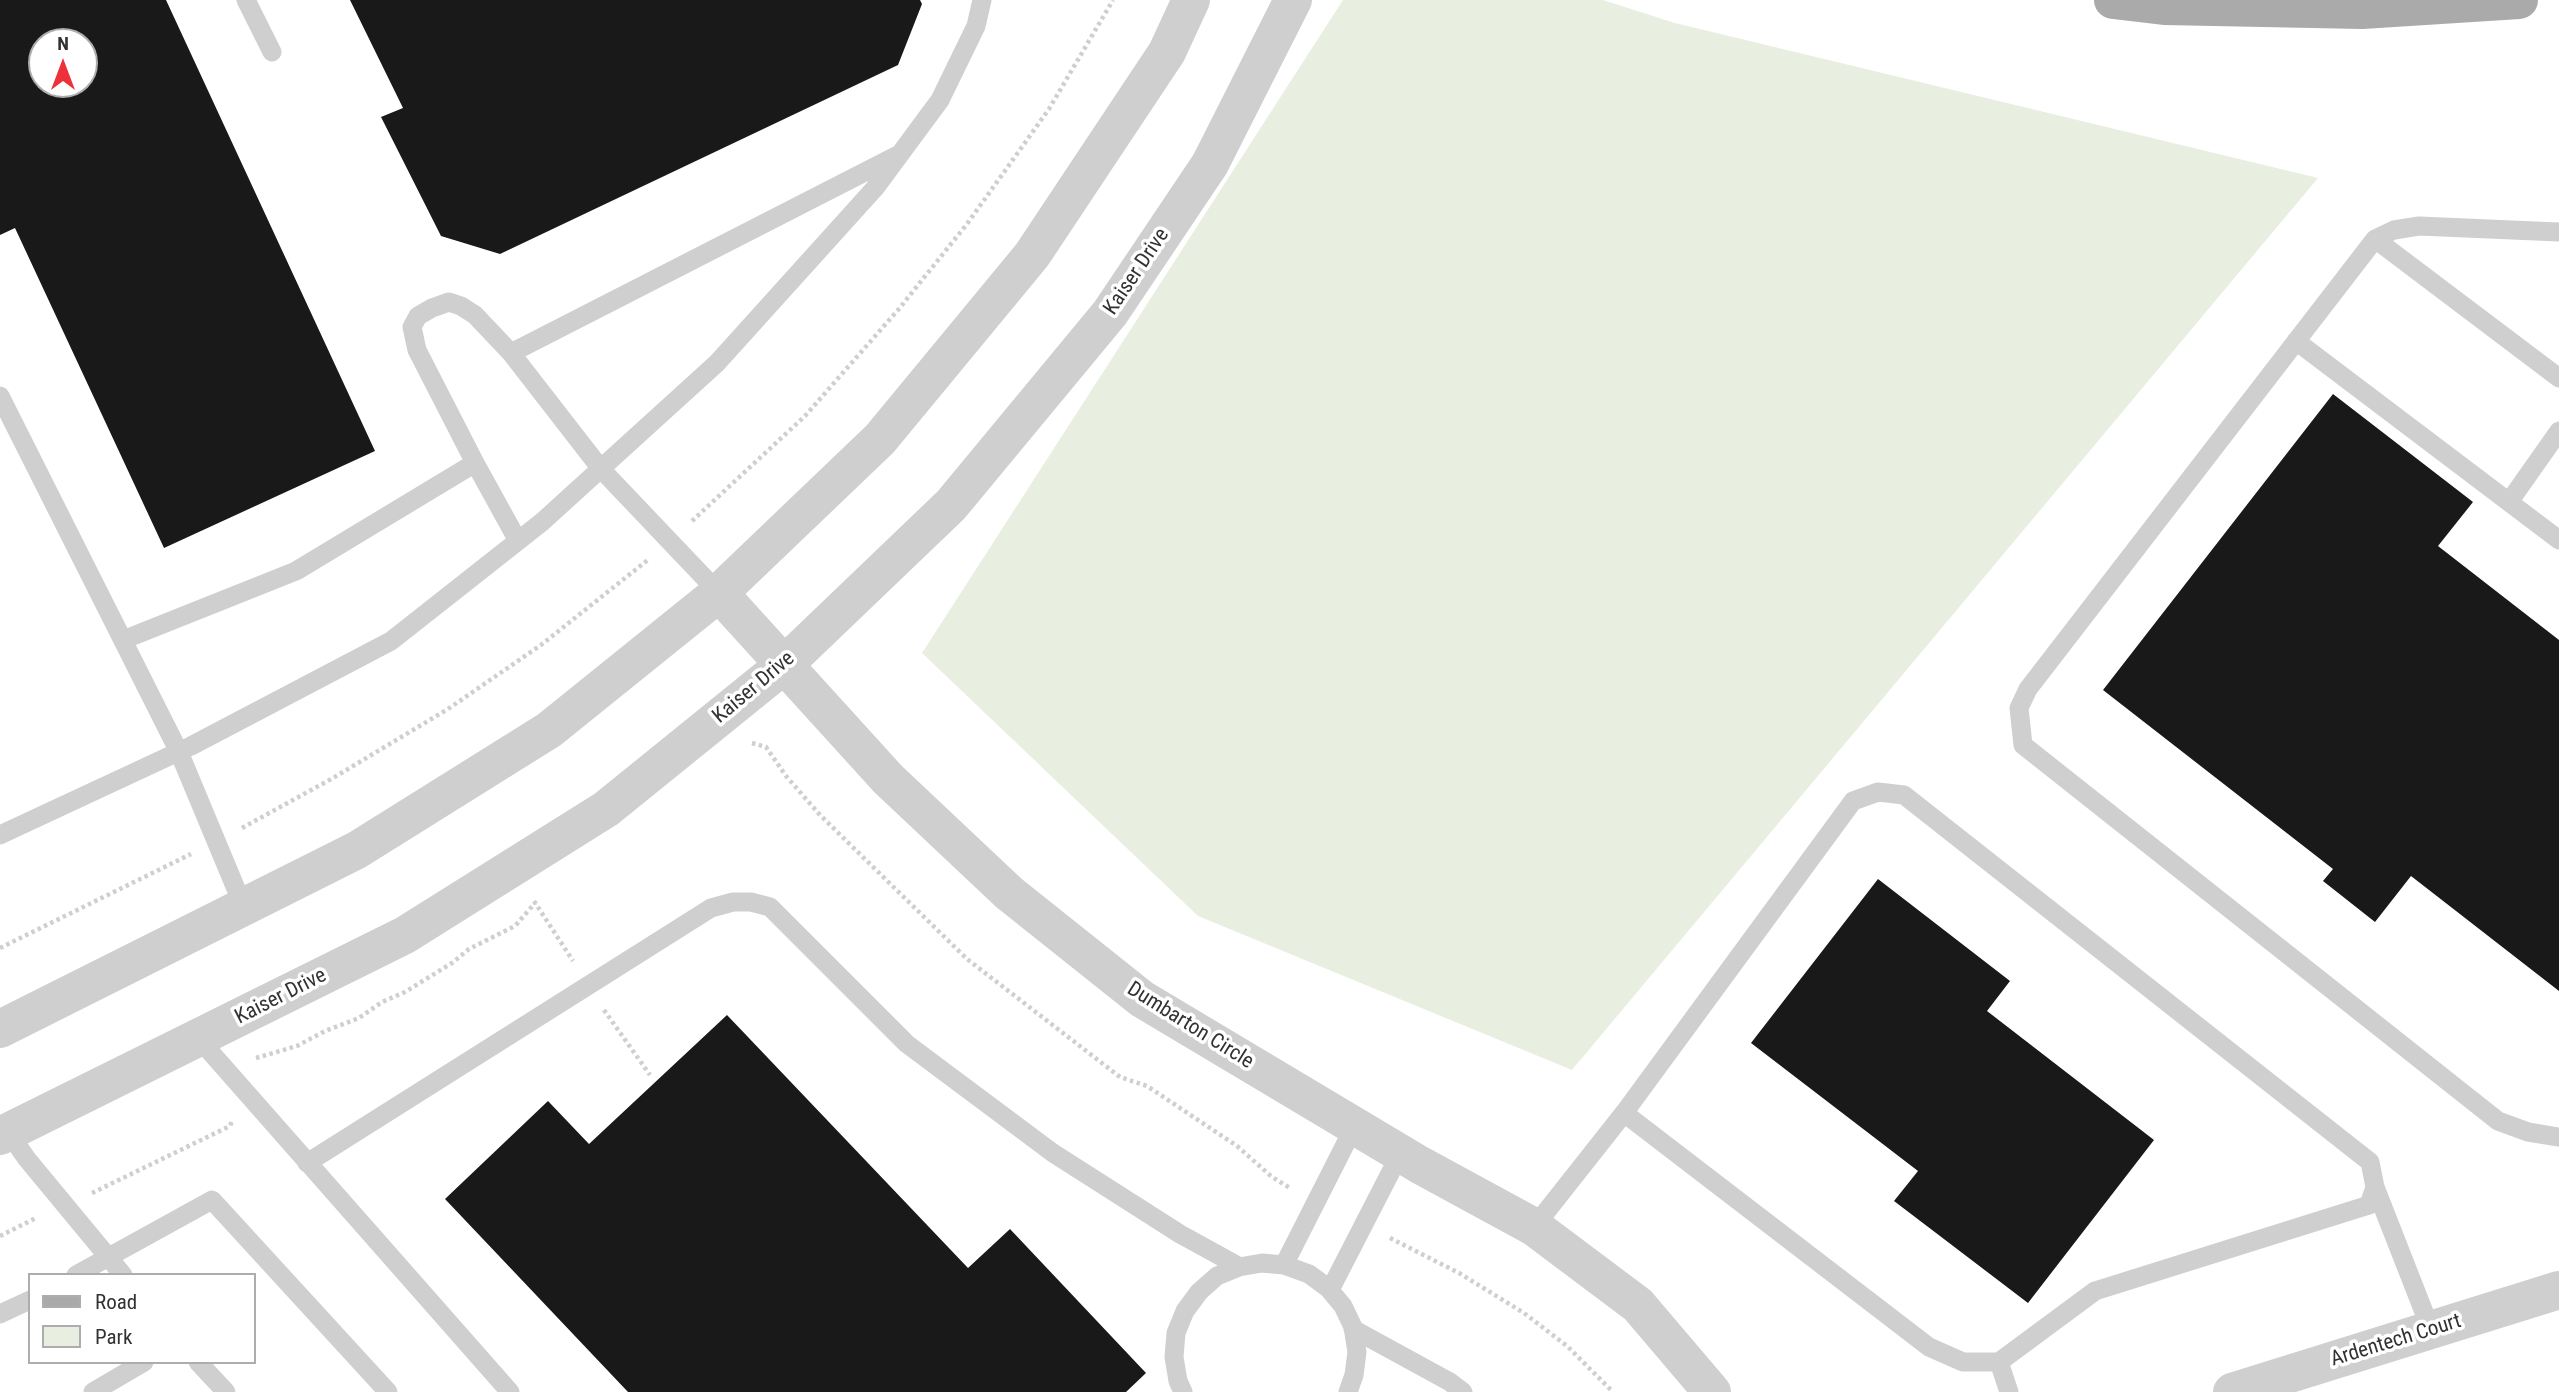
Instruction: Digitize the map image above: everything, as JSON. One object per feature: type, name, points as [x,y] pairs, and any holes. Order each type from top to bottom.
[{"type":"main road","points":[[2113,0],[2164,6],[2362,10],[2519,0]]},
{"type":"street","points":[[0,1029],[357,850],[550,730],[719,593],[880,439],[1032,255],[1167,52],[1191,0]]},
{"type":"street","name":"Kaiser Drive","points":[[4,1134],[405,934],[606,809],[783,666],[951,505],[1110,313],[1210,164],[1293,0]]},
{"type":"street","name":"Dumbarton Circle","points":[[719,593],[888,779],[1009,894],[1142,999],[1354,1127],[1534,1227],[1638,1305],[1712,1392]]},
{"type":"street","name":"Ardentech Court","points":[[2232,1392],[2559,1290]]},
{"type":"lane","points":[[246,0],[272,52]]},
{"type":"lane","points":[[0,835],[179,752],[391,641],[518,541],[717,363],[875,188],[940,100],[976,26],[982,0]]},
{"type":"lane","points":[[511,353],[900,154]]},
{"type":"lane","points":[[2559,232],[2419,226],[2395,230],[2375,239],[2028,689],[2019,708],[2023,745],[2498,1121],[2528,1132],[2559,1137]]},
{"type":"lane","points":[[2375,239],[2559,378]]},
{"type":"lane","points":[[518,541],[474,463],[417,350],[412,327],[418,316],[449,302],[474,315],[511,353],[601,469],[719,593]]},
{"type":"lane","points":[[2297,341],[2559,540]]},
{"type":"lane","points":[[0,396],[179,752],[244,908]]},
{"type":"lane","points":[[2509,502],[2559,431]]},
{"type":"lane","points":[[123,640],[296,571],[474,463]]},
{"type":"lane","points":[[1534,1227],[1624,1114],[1853,801],[1878,792],[1904,795],[2370,1162],[2375,1187],[2431,1330]]},
{"type":"lane","points":[[307,1163],[711,908],[733,902],[751,902],[770,907],[907,1044],[1043,1145],[1180,1234],[1240,1267]]},
{"type":"lane","points":[[199,1039],[510,1392]]},
{"type":"lane","points":[[1624,1114],[1928,1347],[1963,1362],[1999,1362],[2095,1291],[2369,1205],[2375,1187]]},
{"type":"lane","points":[[1284,1265],[1354,1127]]},
{"type":"lane","points":[[4,1134],[121,1273]]},
{"type":"lane","points":[[1330,1290],[1401,1154]]},
{"type":"lane","points":[[79,1273],[212,1200],[388,1392]]},
{"type":"lane","points":[[1183,1392],[1178,1381],[1174,1357],[1176,1334],[1185,1311],[1199,1292],[1217,1276],[1240,1267],[1262,1263],[1284,1265],[1309,1273],[1330,1290],[1343,1306],[1353,1329],[1357,1352],[1354,1375],[1348,1392]]},
{"type":"lane","points":[[0,1314],[28,1301]]},
{"type":"lane","points":[[1353,1329],[1464,1392]]},
{"type":"lane","points":[[1999,1362],[2009,1392]]},
{"type":"lane","points":[[93,1392],[141,1364]]},
{"type":"lane","points":[[200,1364],[226,1392]]},
{"type":"path","points":[[0,948],[217,842],[333,778],[448,709],[541,645],[615,588],[805,416],[898,310],[967,224],[1049,109],[1113,0]]},
{"type":"path","points":[[747,742],[766,747],[786,776],[820,816],[967,959],[1120,1077],[1147,1086],[1237,1146],[1272,1177],[1293,1190]]},
{"type":"path","points":[[0,1236],[230,1126],[253,1059],[297,1046],[340,1024],[359,1018],[452,963],[469,949],[515,926],[535,902]]},
{"type":"path","points":[[1386,1236],[1459,1273],[1524,1313],[1567,1346],[1613,1392]]},
{"type":"green space","points":[[1343,0],[1603,0],[1675,23],[2318,178],[1572,1070],[1198,916],[922,653]]},
{"type":"building","points":[[0,0],[166,0],[375,451],[164,548],[15,228],[0,235]]},
{"type":"building","points":[[350,0],[920,0],[922,4],[898,65],[500,254],[441,236],[381,117],[403,108]]},
{"type":"building","points":[[2333,394],[2473,502],[2438,546],[2559,640],[2559,991],[2411,876],[2375,922],[2323,881],[2333,869],[2103,690]]},
{"type":"building","points":[[1878,879],[2010,981],[1987,1011],[2154,1140],[2028,1303],[1894,1201],[1918,1171],[1751,1043]]},
{"type":"building","points":[[727,1015],[968,1268],[1010,1229],[1146,1373],[1126,1392],[628,1392],[445,1199],[548,1101],[589,1144]]}]
